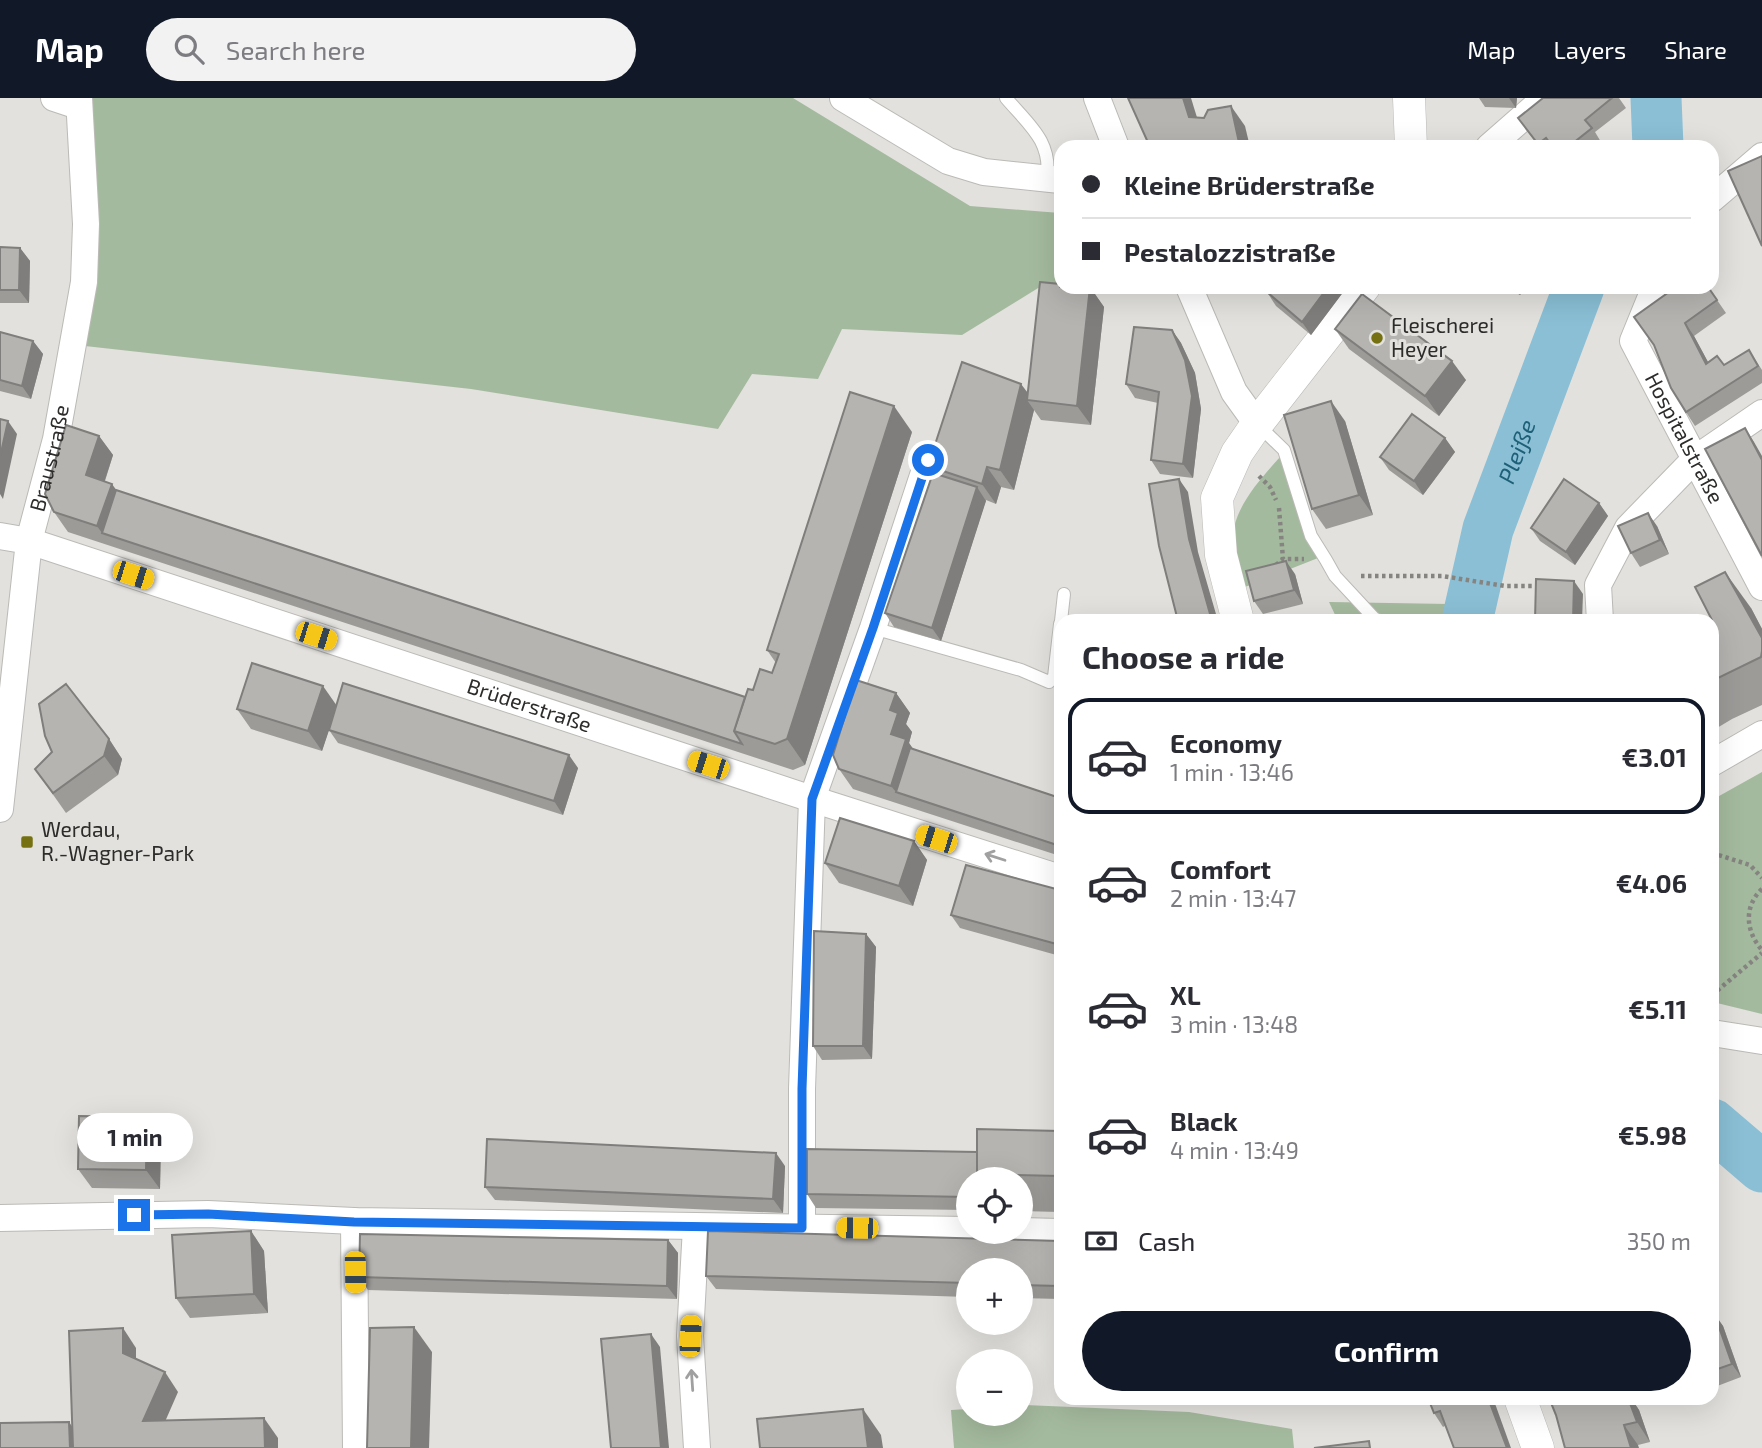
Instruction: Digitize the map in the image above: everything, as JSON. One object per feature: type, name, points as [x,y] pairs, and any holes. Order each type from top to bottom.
[{"type":"street","points":[[843,98],[948,161],[984,172],[1054,179]]},
{"type":"street","points":[[1097,98],[1113,140]]},
{"type":"street","points":[[1409,98],[1411,140]]},
{"type":"street","points":[[1497,140],[1545,98]]},
{"type":"street","name":"Braustraße","points":[[0,809],[29,541],[56,439],[84,282],[86,224],[71,101]]},
{"type":"street","points":[[1719,193],[1762,156]]},
{"type":"street","points":[[1192,294],[1234,392],[1257,424]]},
{"type":"street","points":[[1236,614],[1221,555],[1217,498],[1237,453],[1257,424],[1359,294]]},
{"type":"street","name":"Hospitalstraße","points":[[1652,294],[1633,341],[1762,587]]},
{"type":"street","points":[[1600,614],[1598,585],[1628,528],[1695,459],[1762,414]]},
{"type":"street","points":[[802,1228],[802,1089],[812,799],[873,628],[928,460]]},
{"type":"street","name":"Brüderstraße","points":[[0,536],[29,541],[1054,876]]},
{"type":"street","points":[[1719,759],[1762,734]]},
{"type":"street","points":[[1719,1033],[1762,1041]]},
{"type":"street","points":[[0,1218],[208,1214],[354,1222],[956,1230]]},
{"type":"street","points":[[354,1222],[356,1448]]},
{"type":"street","points":[[695,1227],[690,1336],[697,1448]]},
{"type":"street","points":[[1033,1231],[1054,1232]]},
{"type":"street","points":[[1523,1405],[1538,1448]]},
{"type":"lane","points":[[1006,98],[1047,150],[1054,179]]},
{"type":"lane","points":[[1257,424],[1284,450],[1311,536],[1325,560],[1335,576],[1370,614]]},
{"type":"lane","points":[[1062,614],[1064,594]]},
{"type":"lane","points":[[873,628],[1021,670],[1049,682],[1054,677]]},
{"type":"path","points":[[1237,453],[1270,487],[1279,506],[1283,559]]},
{"type":"path","points":[[1274,566],[1283,559],[1325,560]]},
{"type":"path","points":[[1335,576],[1442,576],[1505,586],[1545,586]]},
{"type":"path","points":[[1719,855],[1750,865],[1762,878]]},
{"type":"path","points":[[1719,989],[1762,952],[1749,930],[1748,917],[1751,904],[1762,889]]},
{"type":"green space","points":[[79,98],[793,98],[970,206],[1054,213],[1054,285],[1043,285],[962,335],[842,329],[818,379],[752,374],[718,429],[471,389],[85,346]]},
{"type":"green space","points":[[1280,457],[1318,558],[1245,587],[1233,550],[1235,523],[1246,499]]},
{"type":"green space","points":[[1329,602],[1449,604],[1448,614],[1335,614]]},
{"type":"green space","points":[[1762,772],[1762,1014],[1719,1003],[1719,796]]},
{"type":"green space","points":[[1033,1405],[1189,1412],[1292,1429],[1294,1448],[954,1448],[951,1410],[956,1410],[956,1426],[1033,1426]]},
{"type":"building","points":[[1128,98],[1183,98],[1189,117],[1204,118],[1208,110],[1231,106],[1238,140],[1147,140]]},
{"type":"building","points":[[1543,98],[1612,98],[1585,120],[1592,128],[1577,140],[1535,140],[1518,118]]},
{"type":"building","points":[[1762,156],[1762,246],[1728,171]]},
{"type":"building","points":[[0,247],[20,248],[19,290],[0,290]]},
{"type":"building","points":[[1040,282],[1054,283],[1054,294],[1089,294],[1077,406],[1027,400]]},
{"type":"building","points":[[1269,294],[1323,294],[1302,322]]},
{"type":"building","points":[[1362,294],[1452,361],[1425,396],[1335,329]]},
{"type":"building","points":[[1666,294],[1713,294],[1717,300],[1685,323],[1706,364],[1717,356],[1724,365],[1749,350],[1758,366],[1686,412],[1671,388],[1654,345],[1634,317]]},
{"type":"building","points":[[1134,327],[1172,330],[1185,360],[1192,396],[1183,464],[1151,460],[1159,392],[1126,384]]},
{"type":"building","points":[[0,332],[33,341],[22,386],[0,380]]},
{"type":"building","points":[[962,362],[1021,384],[1000,470],[987,467],[982,484],[928,466]]},
{"type":"building","points":[[850,392],[894,406],[787,739],[775,744],[734,731],[748,689],[753,690],[760,669],[772,673],[779,654],[767,650]]},
{"type":"building","points":[[1331,401],[1359,495],[1312,509],[1284,415]]},
{"type":"building","points":[[1412,414],[1445,438],[1414,481],[1380,457]]},
{"type":"building","points":[[0,419],[8,421],[0,457]]},
{"type":"building","points":[[66,425],[99,436],[86,475],[112,484],[97,526],[54,512],[45,494]]},
{"type":"building","points":[[1745,428],[1762,460],[1762,556],[1705,449]]},
{"type":"building","points":[[933,473],[977,487],[932,628],[885,613]]},
{"type":"building","points":[[1179,479],[1189,539],[1210,614],[1176,614],[1159,546],[1149,484]]},
{"type":"building","points":[[1564,479],[1599,503],[1566,552],[1531,528]]},
{"type":"building","points":[[116,490],[745,697],[734,731],[742,744],[102,533]]},
{"type":"building","points":[[1648,513],[1660,540],[1631,553],[1618,526]]},
{"type":"building","points":[[1286,561],[1294,590],[1254,601],[1246,571]]},
{"type":"building","points":[[1725,572],[1762,638],[1761,657],[1719,678],[1719,614],[1709,614],[1695,587]]},
{"type":"building","points":[[1536,579],[1574,581],[1573,614],[1535,614]]},
{"type":"building","points":[[252,663],[323,686],[308,731],[237,709]]},
{"type":"building","points":[[856,680],[896,693],[890,710],[898,713],[891,734],[906,739],[891,786],[839,769],[833,755]]},
{"type":"building","points":[[343,683],[569,755],[554,801],[329,730]]},
{"type":"building","points":[[66,684],[109,739],[104,756],[53,793],[35,769],[52,752],[45,736],[39,704]]},
{"type":"building","points":[[910,748],[1054,796],[1054,844],[896,792]]},
{"type":"building","points":[[840,818],[914,841],[899,886],[825,863]]},
{"type":"building","points":[[966,865],[1054,888],[1054,943],[951,915]]},
{"type":"building","points":[[814,931],[866,934],[863,1046],[813,1046]]},
{"type":"building","points":[[79,1116],[147,1117],[146,1170],[78,1169]]},
{"type":"building","points":[[977,1129],[1054,1131],[1054,1176],[1033,1175],[1033,1167],[977,1167]]},
{"type":"building","points":[[487,1139],[776,1153],[773,1199],[485,1187]]},
{"type":"building","points":[[807,1149],[977,1152],[977,1167],[956,1167],[956,1197],[807,1194]]},
{"type":"building","points":[[251,1231],[254,1294],[176,1298],[172,1235]]},
{"type":"building","points":[[708,1231],[956,1238],[956,1244],[1033,1244],[1033,1240],[1054,1241],[1054,1286],[1033,1285],[1033,1258],[956,1258],[956,1283],[706,1276]]},
{"type":"building","points":[[360,1234],[668,1240],[667,1286],[359,1277]]},
{"type":"building","points":[[414,1327],[411,1448],[367,1448],[370,1328]]},
{"type":"building","points":[[1719,1327],[1732,1364],[1719,1369]]},
{"type":"building","points":[[123,1328],[123,1353],[165,1372],[143,1421],[264,1418],[265,1448],[73,1448],[69,1331]]},
{"type":"building","points":[[651,1334],[661,1448],[611,1448],[601,1339]]},
{"type":"building","points":[[1431,1405],[1491,1405],[1507,1448],[1454,1448],[1440,1411],[1434,1413]]},
{"type":"building","points":[[1552,1405],[1631,1405],[1637,1422],[1624,1425],[1631,1448],[1565,1448]]},
{"type":"building","points":[[863,1409],[868,1448],[760,1448],[757,1419]]},
{"type":"building","points":[[69,1422],[70,1448],[0,1448],[0,1423]]},
{"type":"building","points":[[1369,1441],[1370,1448],[1314,1448]]},
{"type":"waterway","name":"Pleiße","points":[[1656,98],[1658,140]]},
{"type":"waterway","name":"Pleiße","points":[[1469,614],[1488,529],[1576,294]]},
{"type":"waterway","name":"Pleiße","points":[[1719,1130],[1762,1167]]},
{"type":"place","name":"Fleischerei Heyer","points":[[1377,338]]},
{"type":"place","name":"Werdau, R.-Wagner-Park","points":[[27,842]]},
{"type":"route","points":[[134,1215],[208,1214],[354,1222],[802,1228],[802,1089],[812,799],[873,628],[928,460]]}]
